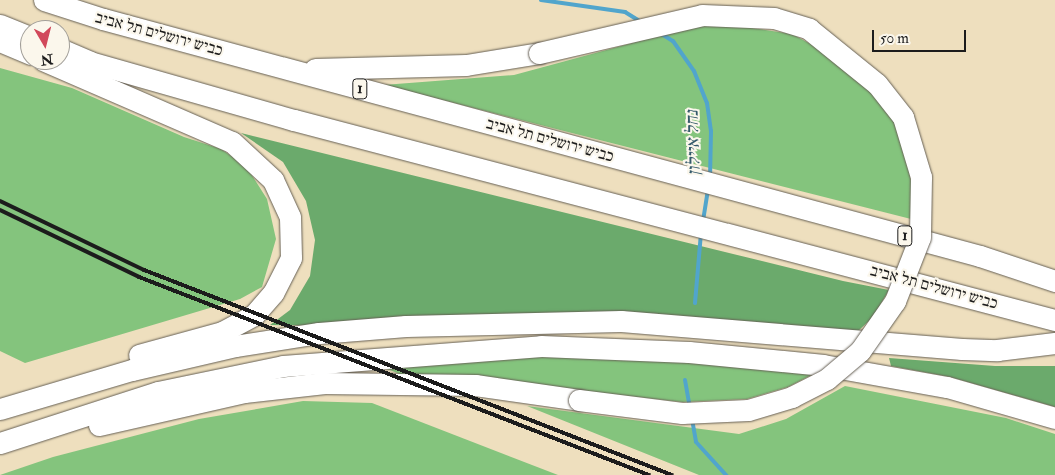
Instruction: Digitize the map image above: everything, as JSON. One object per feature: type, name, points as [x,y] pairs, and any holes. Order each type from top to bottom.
[{"type":"highway","name":"כביש ירושלים תל אביב","points":[[44,0],[138,28],[980,256],[1055,281]]},
{"type":"highway","points":[[0,452],[132,416],[244,392],[324,383],[474,385],[682,413],[748,410],[792,397],[827,379],[860,350],[895,301],[920,237],[921,177],[903,118],[877,84],[809,29],[774,18],[702,15],[538,53],[466,65],[312,69],[289,67],[138,28]]},
{"type":"highway","points":[[0,25],[20,33]]},
{"type":"highway","points":[[0,41],[20,50]]},
{"type":"highway","name":"כביש ירושלים תל אביב","points":[[70,53],[90,62],[294,120],[1055,320]]},
{"type":"highway","points":[[0,395],[222,332],[254,315],[273,293],[291,258],[290,217],[282,197],[273,180],[232,142],[66,70]]},
{"type":"highway","points":[[0,409],[123,373],[235,346],[319,333],[406,326],[621,322],[962,349],[1055,343]]},
{"type":"highway","points":[[0,443],[158,392],[283,366],[541,346],[689,352],[823,365],[948,387],[1055,418]]},
{"type":"green space","points":[[726,24],[792,34],[818,48],[885,102],[904,145],[914,197],[911,219],[383,85],[514,75],[695,26]]},
{"type":"green space","points":[[0,68],[72,88],[184,137],[221,149],[246,166],[267,199],[276,239],[262,287],[240,299],[25,363],[0,351]]},
{"type":"green space","points":[[241,133],[843,281],[889,290],[873,317],[856,333],[270,325],[290,310],[310,276],[315,240],[306,201],[283,162]]},
{"type":"green space","points":[[591,351],[821,370],[788,387],[747,399],[682,402],[472,379],[410,378],[372,363]]},
{"type":"green space","points":[[889,358],[995,366],[1055,366],[1055,407],[950,377],[891,366]]},
{"type":"green space","points":[[845,386],[1006,418],[1055,434],[1055,475],[699,475],[527,406],[739,434],[786,419]]},
{"type":"green space","points":[[303,401],[372,403],[558,475],[0,475],[53,457],[199,419]]},
{"type":"waterway","name":"נחל איילון","points":[[541,0],[625,12],[641,22]]},
{"type":"waterway","name":"נחל איילון","points":[[660,33],[673,41],[694,71],[707,103],[711,131],[710,177]]},
{"type":"waterway","name":"נחל איילון","points":[[703,221],[708,189]]},
{"type":"waterway","name":"נחל איילון","points":[[695,303],[701,233]]},
{"type":"waterway","name":"נחל איילון","points":[[685,380],[690,407]]},
{"type":"waterway","name":"נחל איילון","points":[[692,419],[696,442],[726,475]]},
{"type":"railway","points":[[0,201],[144,270],[672,475]]},
{"type":"railway","points":[[0,210],[139,277],[649,475]]}]
